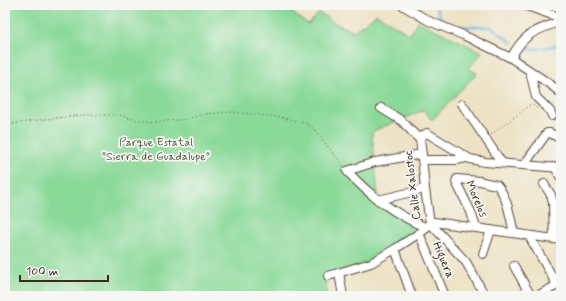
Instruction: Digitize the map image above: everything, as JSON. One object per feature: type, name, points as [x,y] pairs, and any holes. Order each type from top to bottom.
[{"type":"street","points":[[402,5],[429,21],[463,35],[511,58],[561,93]]},
{"type":"street","points":[[524,5],[561,20]]},
{"type":"street","points":[[511,58],[526,36],[561,20]]},
{"type":"street","points":[[530,71],[536,97],[550,111],[552,116]]},
{"type":"street","points":[[462,104],[502,163]]},
{"type":"street","points":[[381,108],[402,121],[417,137],[427,133],[466,158],[485,162],[558,168],[561,178]]},
{"type":"street","points":[[524,165],[548,132],[561,139]]},
{"type":"street","name":"Calle Xalostoc","points":[[420,137],[425,228]]},
{"type":"street","points":[[466,158],[458,160],[422,157],[375,162],[347,171],[363,188],[378,200],[425,228],[466,262],[485,296]]},
{"type":"street","name":"Morelos","points":[[476,228],[471,212],[456,182],[456,179],[480,181],[487,184],[497,185],[501,189],[510,210],[514,234]]},
{"type":"street","points":[[328,276],[366,265],[395,249],[425,228],[438,222],[514,234],[558,239],[553,202],[551,195],[544,184]]},
{"type":"street","points":[[378,200],[424,190]]},
{"type":"street","name":"Higuera","points":[[425,228],[445,296]]},
{"type":"street","points":[[482,254],[491,230]]},
{"type":"street","points":[[529,236],[559,284],[548,293],[537,296]]},
{"type":"street","points":[[395,249],[412,296]]},
{"type":"street","points":[[514,266],[531,296]]},
{"type":"street","points":[[339,273],[343,296]]},
{"type":"path","points":[[486,139],[530,105],[537,108]]},
{"type":"path","points":[[5,125],[84,115],[120,115],[137,120],[157,122],[208,114],[233,112],[279,117],[305,123],[314,129],[347,171]]},
{"type":"green space","name":"Parque Estatal \"Sierra de Guadalupe\"","points":[[5,5],[281,5],[308,24],[319,13],[336,24],[354,31],[377,14],[410,35],[417,21],[482,52],[469,69],[477,73],[432,120],[424,110],[373,131],[372,134],[379,205],[421,227],[404,242],[369,262],[326,276],[326,296],[5,296]]},
{"type":"waterway","points":[[435,5],[441,18],[455,26],[491,27],[513,43]]},
{"type":"waterway","points":[[522,48],[536,49],[561,45]]}]
